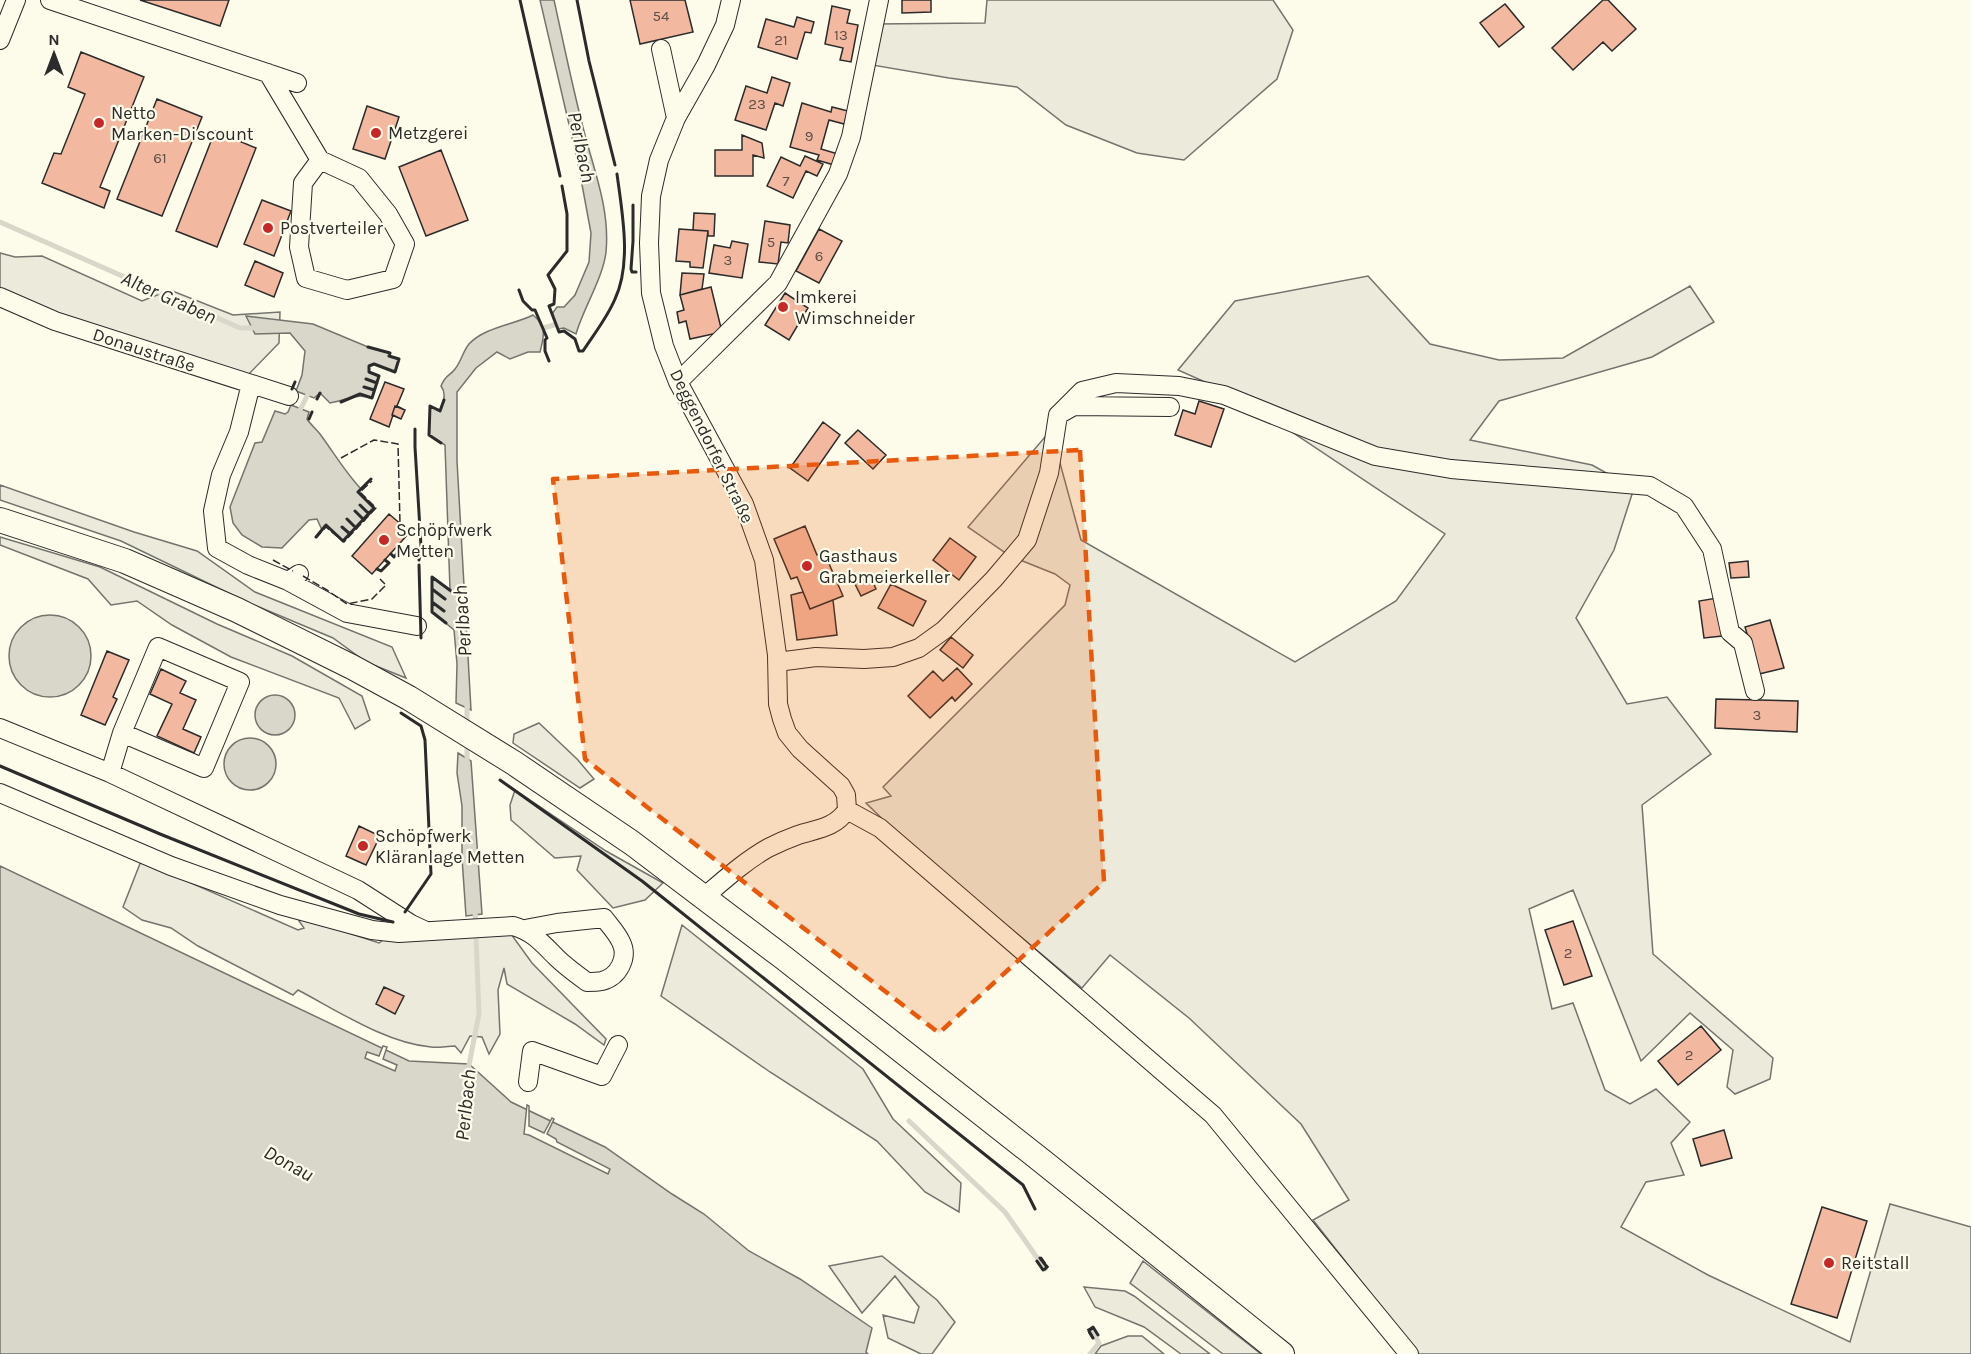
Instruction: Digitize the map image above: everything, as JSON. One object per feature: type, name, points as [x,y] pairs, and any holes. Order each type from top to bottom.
[{"type":"main road","points":[[0,520],[125,561],[237,610],[409,698],[514,763],[632,843],[704,897],[1042,1161],[1282,1354]]},
{"type":"street","points":[[0,40],[16,0]]},
{"type":"street","points":[[50,0],[297,83]]},
{"type":"street","name":"Deggendorfer Straße","points":[[731,0],[725,25],[706,65],[676,118],[659,160],[651,196],[649,243],[651,293],[664,346],[678,382],[744,504],[764,560],[777,662],[778,704],[788,733],[800,749],[841,786],[846,795],[847,810]]},
{"type":"street","points":[[678,382],[778,283],[838,174],[851,137],[879,0]]},
{"type":"street","points":[[661,49],[676,118]]},
{"type":"street","points":[[268,73],[320,160],[359,178],[388,214],[405,243],[393,279],[347,290],[306,278],[299,247],[303,183],[320,160]]},
{"type":"street","name":"Donaustraße","points":[[0,297],[55,321],[289,396]]},
{"type":"street","points":[[777,662],[816,657],[864,659],[893,657],[919,648],[944,630],[994,579],[1027,540],[1049,473],[1058,415],[1082,391],[1116,382],[1179,386],[1224,395],[1375,456],[1451,469],[1650,486],[1684,506],[1712,549],[1730,632],[1743,643],[1755,690]]},
{"type":"street","points":[[252,384],[239,432],[221,475],[213,511],[217,548],[248,565],[293,578],[347,613],[417,626]]},
{"type":"street","points":[[1058,415],[1074,406],[1170,407]]},
{"type":"street","points":[[110,772],[122,733],[158,647],[240,682],[204,768],[122,733]]},
{"type":"street","points":[[0,728],[110,772],[358,891],[430,933]]},
{"type":"street","points":[[0,793],[171,866],[280,905],[372,930],[430,933],[519,928],[604,918],[622,944],[624,953],[621,966],[615,974],[602,981],[587,982],[564,964],[541,940],[519,928]]},
{"type":"street","points":[[704,897],[764,850],[789,838],[833,825],[847,810],[880,828],[1213,1115],[1409,1354]]},
{"type":"street","points":[[528,1082],[532,1051],[602,1076],[618,1045]]},
{"type":"highlighted area","points":[[1080,450],[1104,882],[939,1033],[585,759],[553,479]]},
{"type":"shaded area","points":[[987,0],[1273,0],[1293,30],[1277,79],[1184,160],[1137,153],[1066,125],[1017,87],[866,64],[873,24],[985,23]]},
{"type":"shaded area","points":[[0,253],[15,257],[42,256],[142,301],[170,290],[233,315],[280,312],[279,343],[247,376],[62,317],[0,289]]},
{"type":"shaded area","points":[[1368,276],[1430,344],[1499,360],[1563,358],[1690,286],[1714,322],[1652,357],[1499,401],[1470,440],[1592,465],[1634,488],[1614,550],[1576,618],[1627,704],[1667,697],[1711,754],[1642,805],[1653,954],[1773,1058],[1770,1079],[1735,1094],[1727,1087],[1733,1050],[1690,1013],[1641,1061],[1573,890],[1529,909],[1552,1009],[1573,1003],[1605,1090],[1630,1104],[1656,1089],[1690,1122],[1671,1143],[1684,1175],[1646,1182],[1621,1227],[1708,1275],[1850,1342],[1890,1204],[1971,1227],[1971,1354],[1418,1354],[1313,1220],[1349,1200],[1301,1124],[1189,1018],[1110,955],[1082,988],[899,835],[866,803],[891,796],[883,787],[1065,605],[1070,585],[1055,574],[1010,556],[968,527],[1051,430],[1081,540],[1295,662],[1396,601],[1445,534],[1241,398],[1178,370],[1235,301]]},
{"type":"shaded area","points":[[0,485],[134,532],[197,551],[255,592],[392,647],[406,678],[366,662],[333,638],[247,602],[121,541],[0,500]]},
{"type":"shaded area","points":[[0,537],[100,567],[217,624],[292,656],[362,696],[370,720],[355,729],[339,698],[231,657],[172,625],[137,601],[111,605],[88,579],[0,545]]},
{"type":"shaded area","points":[[539,723],[577,759],[594,779],[580,788],[513,743],[514,734]]},
{"type":"shaded area","points":[[515,790],[606,851],[663,883],[645,900],[613,908],[577,870],[581,856],[555,858],[511,820],[510,805]]},
{"type":"shaded area","points":[[141,861],[298,930],[304,928],[299,921],[305,919],[379,943],[386,938],[511,934],[532,963],[606,1039],[604,1045],[575,1024],[507,984],[504,968],[498,990],[500,1034],[489,1054],[482,1037],[470,1036],[461,1053],[455,1046],[434,1047],[414,1044],[380,1033],[298,990],[293,995],[198,946],[171,928],[142,920],[123,907]]},
{"type":"shaded area","points":[[682,925],[863,1069],[893,1119],[961,1183],[959,1212],[925,1192],[877,1141],[770,1072],[661,996]]},
{"type":"shaded area","points":[[882,1256],[937,1300],[955,1322],[932,1354],[921,1354],[888,1338],[883,1315],[914,1323],[919,1307],[895,1276],[862,1313],[829,1266]]},
{"type":"shaded area","points":[[1143,1261],[1261,1354],[1223,1354],[1130,1283]]},
{"type":"shaded area","points":[[1084,1287],[1125,1291],[1210,1354],[1181,1354],[1144,1327],[1095,1307]]},
{"type":"shaded area","points":[[1128,1336],[1142,1336],[1164,1354],[1095,1354],[1101,1346]]},
{"type":"water","points":[[540,0],[554,0],[576,101],[601,192],[606,222],[604,262],[576,334],[564,328],[558,329],[552,314],[557,307],[564,307],[575,295],[589,262],[591,233],[578,163]]},
{"type":"water","points":[[533,315],[541,323],[542,328],[540,352],[528,352],[510,359],[497,352],[476,368],[457,392],[457,461],[471,710],[456,703],[457,664],[454,630],[432,612],[432,577],[450,590],[445,445],[429,435],[430,406],[440,410],[444,395],[441,386],[444,379],[453,372],[469,344],[491,330]]},
{"type":"water","points":[[246,316],[313,324],[368,347],[390,353],[389,356],[399,359],[395,372],[374,364],[369,366],[369,372],[379,376],[372,398],[356,397],[330,403],[320,393],[314,398],[296,391],[302,375],[305,351],[290,333],[255,334]]},
{"type":"water","points":[[291,405],[309,412],[307,419],[361,489],[359,493],[374,508],[343,541],[326,526],[322,530],[317,519],[309,520],[282,548],[262,547],[242,535],[233,523],[230,507],[255,443],[262,442],[275,411],[285,414]]},
{"type":"water","points":[[50,615],[66,618],[79,627],[88,640],[91,656],[88,672],[79,685],[66,694],[50,697],[34,694],[21,685],[12,672],[9,656],[12,640],[21,627],[34,618]]},
{"type":"water","points":[[275,695],[289,701],[295,715],[289,729],[275,735],[261,729],[255,715],[261,701]]},
{"type":"water","points":[[250,738],[260,740],[268,746],[274,754],[276,764],[274,774],[268,782],[260,788],[250,790],[240,788],[232,782],[226,774],[224,764],[226,754],[232,746],[240,740]]},
{"type":"water","points":[[458,753],[471,761],[482,914],[466,916],[462,858],[462,806],[457,773]]},
{"type":"water","name":"Donau","points":[[0,866],[409,1061],[469,1064],[511,1102],[605,1147],[704,1214],[749,1251],[800,1279],[872,1328],[866,1352],[868,1354],[0,1354]]},
{"type":"pier","points":[[383,1046],[387,1047],[383,1059],[397,1065],[395,1071],[365,1058],[367,1052],[379,1056]]},
{"type":"pier","points":[[527,1105],[529,1106],[529,1126],[544,1133],[552,1118],[554,1119],[547,1134],[557,1142],[610,1169],[608,1174],[524,1134]]},
{"type":"building","points":[[140,0],[229,0],[220,26]]},
{"type":"building","points":[[630,0],[685,0],[693,32],[640,44]]},
{"type":"building","points":[[902,0],[931,0],[931,12],[902,13]]},
{"type":"building","points":[[1603,0],[1608,0],[1636,29],[1612,51],[1603,42],[1573,70],[1552,48]]},
{"type":"building","points":[[1505,4],[1524,27],[1499,47],[1480,23]]},
{"type":"building","points":[[832,6],[850,10],[847,23],[858,25],[851,62],[840,60],[843,48],[825,44]]},
{"type":"building","points":[[797,17],[814,22],[811,33],[805,32],[797,59],[758,47],[766,19],[794,27]]},
{"type":"building","name":"Netto Marken-Discount","points":[[81,52],[144,77],[100,187],[110,191],[104,208],[42,183],[54,153],[61,154],[85,94],[68,87]]},
{"type":"building","points":[[772,77],[790,83],[783,106],[775,103],[766,130],[735,120],[746,86],[767,93]]},
{"type":"building","points":[[157,99],[202,117],[162,216],[117,199]]},
{"type":"building","points":[[802,103],[831,112],[832,107],[848,111],[844,124],[829,120],[821,149],[838,154],[834,165],[817,160],[819,155],[790,147]]},
{"type":"building","name":"Metzgerei","points":[[367,106],[399,117],[385,159],[353,149]]},
{"type":"building","points":[[215,131],[256,148],[217,247],[176,231]]},
{"type":"building","points":[[742,135],[762,143],[764,158],[753,155],[753,176],[715,176],[715,150],[742,150]]},
{"type":"building","points":[[441,150],[468,220],[426,236],[399,167]]},
{"type":"building","points":[[805,156],[823,164],[817,176],[806,171],[793,198],[767,186],[781,157],[800,166]]},
{"type":"building","name":"Postverteiler","points":[[262,200],[291,211],[274,256],[244,244]]},
{"type":"building","points":[[694,213],[715,214],[714,236],[708,236],[708,231],[693,230]]},
{"type":"building","points":[[765,221],[790,225],[788,243],[781,242],[778,264],[759,262]]},
{"type":"building","points":[[679,229],[708,231],[703,268],[690,267],[690,262],[676,261]]},
{"type":"building","points":[[819,229],[842,241],[819,283],[796,271]]},
{"type":"building","points":[[732,241],[748,244],[742,278],[709,273],[714,245],[730,248]]},
{"type":"building","points":[[255,261],[283,273],[274,297],[245,285]]},
{"type":"building","points":[[682,273],[704,274],[702,289],[680,295]]},
{"type":"building","points":[[711,287],[722,332],[690,339],[686,321],[679,323],[677,312],[684,310],[680,295]]},
{"type":"building","points":[[785,293],[808,308],[789,340],[765,325]]},
{"type":"building","points":[[385,382],[404,389],[397,406],[405,410],[401,419],[393,415],[389,427],[370,419]]},
{"type":"building","points":[[1199,401],[1224,409],[1211,447],[1175,435],[1183,410],[1195,414]]},
{"type":"building","points":[[395,406],[405,410],[401,419],[392,415]]},
{"type":"building","points":[[823,422],[840,435],[808,481],[790,468]]},
{"type":"building","points":[[858,430],[886,455],[873,469],[845,443]]},
{"type":"building","name":"Schöpfwerk Metten","points":[[389,514],[410,532],[372,574],[352,556]]},
{"type":"building","name":"Gasthaus Grabmeierkeller","points":[[805,526],[817,555],[824,552],[843,596],[810,609],[797,577],[791,579],[774,539]]},
{"type":"building","points":[[950,538],[976,557],[959,580],[933,560]]},
{"type":"building","points":[[1748,561],[1749,577],[1731,578],[1729,563]]},
{"type":"building","points":[[870,576],[876,589],[861,596],[855,584]]},
{"type":"building","points":[[891,584],[926,601],[913,626],[878,608]]},
{"type":"building","name":"Gasthaus Grabmeierkeller","points":[[803,592],[810,609],[833,600],[837,635],[797,640],[791,595]]},
{"type":"building","points":[[1717,598],[1722,636],[1704,638],[1699,601]]},
{"type":"building","points":[[1770,620],[1784,668],[1759,674],[1745,627]]},
{"type":"building","points":[[951,637],[973,655],[963,668],[940,650]]},
{"type":"building","points":[[107,651],[129,660],[113,697],[117,699],[105,725],[81,715]]},
{"type":"building","points":[[957,668],[972,684],[955,701],[952,697],[930,718],[908,696],[933,671],[943,681]]},
{"type":"building","points":[[161,669],[186,681],[180,693],[196,700],[183,729],[201,737],[194,753],[157,736],[172,704],[150,694]]},
{"type":"building","points":[[1716,699],[1798,701],[1797,732],[1715,728]]},
{"type":"building","name":"Schöpfwerk Kläranlage Metten","points":[[359,826],[380,836],[366,865],[346,856]]},
{"type":"building","points":[[1573,921],[1592,976],[1564,985],[1545,930]]},
{"type":"building","points":[[384,987],[404,996],[395,1014],[376,1004]]},
{"type":"building","points":[[1701,1026],[1721,1050],[1678,1085],[1658,1061]]},
{"type":"building","points":[[1724,1130],[1732,1158],[1701,1166],[1693,1139]]},
{"type":"building","name":"Reitstall","points":[[1822,1207],[1867,1221],[1837,1318],[1791,1304]]},
{"type":"waterway","name":"Alter Graben","points":[[0,222],[240,328],[259,328]]},
{"type":"waterway","name":"Perlbach","points":[[537,330],[557,324],[561,320]]},
{"type":"waterway","points":[[298,414],[310,390]]},
{"type":"waterway","name":"Perlbach","points":[[467,703],[467,727]]},
{"type":"waterway","name":"Perlbach","points":[[467,742],[467,766]]},
{"type":"waterway","name":"Perlbach","points":[[468,1070],[479,1014],[475,910]]},
{"type":"waterway","points":[[909,1121],[1005,1212],[1045,1269]]},
{"type":"waterway","points":[[1090,1354],[1099,1343],[1091,1329]]},
{"type":"fence","points":[[341,458],[374,440],[398,444],[400,524]]},
{"type":"fence","points":[[316,538],[326,527],[344,542],[376,508],[360,492],[372,481]]},
{"type":"fence","points":[[273,560],[293,571]]},
{"type":"fence","points":[[303,576],[347,604],[372,599],[386,585],[380,579]]},
{"type":"fence","points":[[1036,1261],[1043,1270],[1048,1267],[1041,1257]]},
{"type":"fence","points":[[1093,1339],[1087,1330],[1093,1327],[1098,1335]]},
{"type":"wall","points":[[520,0],[560,176]]},
{"type":"wall","points":[[577,0],[589,61],[615,165]]},
{"type":"wall","points":[[562,186],[567,214],[567,251],[548,275],[555,289],[554,304],[549,306],[559,332],[564,331],[575,339],[579,351],[583,351],[612,306],[623,270],[624,237],[617,174]]},
{"type":"wall","points":[[633,205],[631,269],[632,272],[636,272]]},
{"type":"wall","points":[[519,290],[523,301],[535,310],[547,338],[545,351],[549,361]]},
{"type":"wall","points":[[341,402],[360,394],[372,398],[379,376],[369,372],[369,366],[374,364],[395,372],[399,359],[389,356],[390,353],[368,347]]},
{"type":"wall","points":[[366,379],[377,383]]},
{"type":"wall","points":[[292,389],[295,382]]},
{"type":"wall","points":[[364,387],[374,390]]},
{"type":"wall","points":[[317,399],[320,393]]},
{"type":"wall","points":[[441,443],[429,435],[430,406],[440,411],[444,400]]},
{"type":"wall","points":[[309,419],[312,412]]},
{"type":"wall","points":[[415,429],[421,546],[419,560]]},
{"type":"wall","points":[[316,537],[326,525],[343,541],[374,508],[358,492],[371,479]]},
{"type":"wall","points":[[360,505],[369,514]]},
{"type":"wall","points":[[355,511],[364,520]]},
{"type":"wall","points":[[347,519],[356,528]]},
{"type":"wall","points":[[342,527],[350,534]]},
{"type":"wall","points":[[391,554],[394,557],[402,548],[398,545]]},
{"type":"wall","points":[[377,569],[381,571],[389,563],[385,560]]},
{"type":"wall","points":[[419,565],[421,638]]},
{"type":"wall","points":[[446,623],[432,612],[432,577],[451,591]]},
{"type":"wall","points":[[432,589],[445,599]]},
{"type":"wall","points":[[432,602],[444,611]]},
{"type":"wall","points":[[401,713],[421,726],[425,740],[431,874],[405,912]]},
{"type":"wall","points":[[0,766],[160,834],[359,914],[393,922]]},
{"type":"wall","points":[[500,780],[642,881],[1023,1185],[1035,1209]]},
{"type":"wall","points":[[1040,1258],[1047,1267],[1045,1269]]},
{"type":"wall","points":[[1037,1261],[1043,1270],[1045,1269]]},
{"type":"wall","points":[[1093,1338],[1089,1331],[1093,1327],[1098,1335]]},
{"type":"place","name":"Netto Marken-Discount","points":[[99,123]]},
{"type":"place","name":"Metzgerei","points":[[376,133]]},
{"type":"place","name":"Postverteiler","points":[[268,228]]},
{"type":"place","name":"Imkerei Wimschneider","points":[[783,307]]},
{"type":"place","name":"Schöpfwerk Metten","points":[[384,540]]},
{"type":"place","name":"Gasthaus Grabmeierkeller","points":[[807,566]]},
{"type":"place","name":"Schöpfwerk Kläranlage Metten","points":[[363,846]]},
{"type":"place","name":"Reitstall","points":[[1829,1263]]}]
